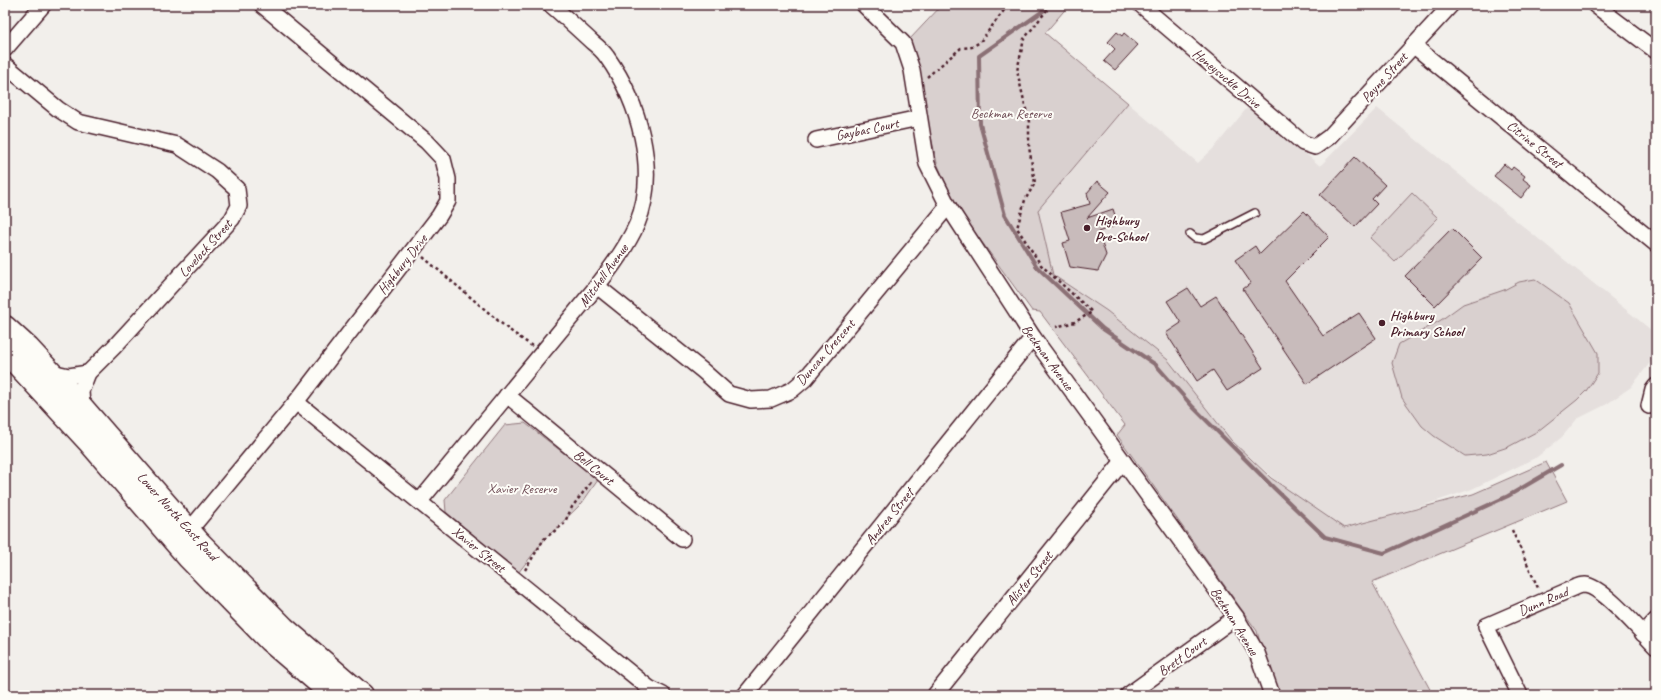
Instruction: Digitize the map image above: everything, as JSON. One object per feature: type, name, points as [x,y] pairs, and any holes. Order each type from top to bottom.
[{"type":"main road","name":"Lower North East Road","points":[[5,327],[13,358],[90,443],[183,537],[284,628],[362,695]]},
{"type":"main road","name":"Lower North East Road","points":[[13,358],[51,372],[82,406],[183,537],[270,641],[333,695]]},
{"type":"street","points":[[5,49],[43,5]]},
{"type":"street","name":"Highbury Drive","points":[[183,537],[296,402],[439,216],[448,201],[448,179],[443,159],[427,142],[262,5]]},
{"type":"street","name":"Mitchell Avenue","points":[[420,501],[597,286],[620,255],[637,224],[644,198],[646,168],[641,135],[636,111],[626,88],[606,56],[551,5]]},
{"type":"street","name":"Beckman Avenue","points":[[864,5],[903,43],[912,70],[927,164],[948,206],[1033,337],[1236,617],[1257,653],[1272,695]]},
{"type":"street","name":"Honeysuckle Drive","points":[[1141,5],[1304,143],[1315,147]]},
{"type":"street","name":"Payne Street","points":[[1315,147],[1329,137],[1451,5]]},
{"type":"street","points":[[1595,5],[1656,51]]},
{"type":"street","name":"Citrine Street","points":[[1413,45],[1656,244]]},
{"type":"street","name":"Lovelock Street","points":[[5,65],[58,109],[78,122],[177,145],[217,171],[236,189],[239,206],[232,219],[114,347],[88,373],[81,391],[82,406]]},
{"type":"street","name":"Gaybas Court","points":[[816,140],[919,118]]},
{"type":"street","name":"Duncan Crescent","points":[[597,286],[729,394],[751,400],[771,399],[792,390],[805,379],[948,206]]},
{"type":"street","name":"Andrea Street","points":[[746,695],[1033,337]]},
{"type":"street","points":[[51,372],[69,376],[88,373]]},
{"type":"street","points":[[1649,406],[1653,390],[1656,386]]},
{"type":"street","name":"Bell Court","points":[[507,395],[682,539]]},
{"type":"street","name":"Xavier Street","points":[[296,402],[649,688],[663,695]]},
{"type":"street","name":"Alister Street","points":[[935,695],[1124,461]]},
{"type":"street","name":"Dunn Road","points":[[1520,695],[1486,626],[1576,587],[1585,585],[1600,592],[1612,602],[1656,647]]},
{"type":"street","name":"Brett Court","points":[[1128,695],[1236,617]]},
{"type":"street","points":[[1643,634],[1656,620]]},
{"type":"lane","points":[[1190,234],[1196,238],[1204,239],[1255,213]]},
{"type":"path","points":[[914,88],[961,48],[972,47],[980,42],[1008,5]]},
{"type":"path","points":[[1051,5],[1024,38],[1017,71],[1029,122],[1029,147],[1035,183],[1025,200],[1018,228],[1041,265],[1092,312],[1075,322],[1056,328]]},
{"type":"path","points":[[414,248],[453,284],[508,329],[542,353]]},
{"type":"path","points":[[516,580],[527,567],[544,539],[564,524],[572,507],[600,471]]},
{"type":"path","points":[[1512,530],[1543,600]]},
{"type":"shaded area","name":"Highbury Primary School","points":[[1128,103],[1198,163],[1215,147],[1247,108],[1284,135],[1320,166],[1377,108],[1656,334],[1656,355],[1631,387],[1607,404],[1577,419],[1562,437],[1537,457],[1472,489],[1336,535],[1231,440],[1168,360],[1107,311],[1053,275],[1038,210]]},
{"type":"green space","name":"Beckman Reserve","points":[[942,5],[1069,5],[1045,33],[1128,103],[1038,210],[1053,275],[1107,311],[1168,360],[1231,440],[1271,478],[1344,528],[1473,494],[1546,462],[1567,501],[1372,582],[1433,695],[1273,695],[1257,631],[1117,435],[1125,425],[1040,312],[1032,311],[955,205],[937,163],[909,40]]},
{"type":"green space","points":[[1412,193],[1438,218],[1395,262],[1370,238]]},
{"type":"green space","points":[[1535,279],[1569,303],[1598,353],[1598,373],[1586,391],[1577,400],[1538,431],[1508,447],[1487,454],[1465,456],[1434,436],[1422,426],[1402,398],[1392,363],[1399,344],[1441,320],[1463,304],[1504,290],[1519,282]]},
{"type":"green space","name":"Xavier Reserve","points":[[525,423],[598,480],[582,503],[545,539],[518,573],[446,512],[445,500],[505,425]]},
{"type":"building","points":[[1117,32],[1122,36],[1124,33],[1138,45],[1115,70],[1104,61],[1115,49],[1108,42]]},
{"type":"building","points":[[1355,157],[1385,185],[1372,199],[1377,204],[1355,227],[1320,195]]},
{"type":"building","points":[[1504,164],[1511,170],[1513,167],[1525,176],[1523,179],[1531,185],[1521,198],[1494,176]]},
{"type":"building","name":"Highbury Pre-School","points":[[1097,181],[1110,192],[1087,218],[1113,209],[1118,225],[1098,232],[1106,255],[1098,271],[1070,267],[1063,243],[1070,241],[1061,212],[1090,204],[1087,193]]},
{"type":"building","points":[[1304,211],[1329,237],[1285,281],[1323,336],[1359,313],[1376,338],[1307,384],[1243,289],[1251,283],[1235,260],[1255,246],[1260,254]]},
{"type":"building","points":[[1452,228],[1482,258],[1435,306],[1405,276]]},
{"type":"building","points":[[1188,288],[1200,306],[1216,296],[1263,368],[1227,391],[1213,370],[1197,381],[1166,333],[1181,323],[1167,301]]},
{"type":"waterway","points":[[1045,5],[1043,11],[979,56],[980,124],[1005,215],[1037,267],[1103,329],[1156,365],[1193,407],[1325,537],[1384,553],[1508,496],[1561,465]]},
{"type":"place","name":"Highbury Pre-School","points":[[1087,228]]},
{"type":"place","name":"Highbury Primary School","points":[[1382,323]]}]
